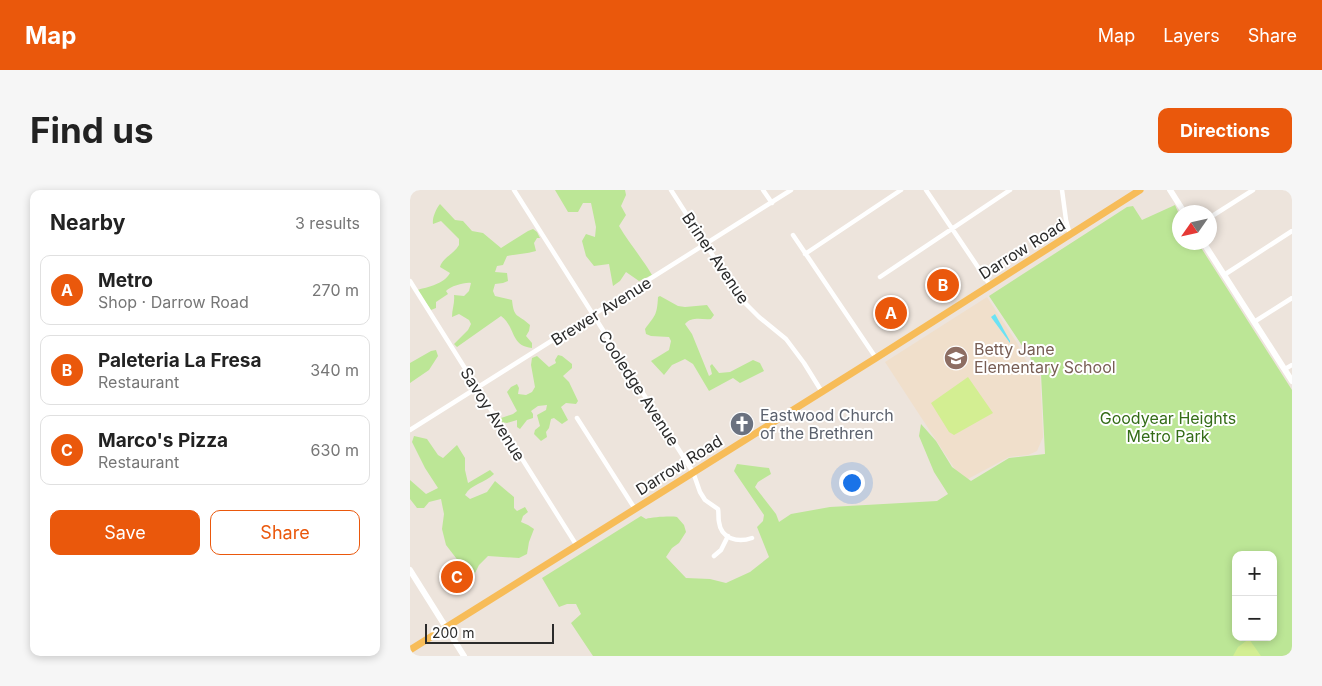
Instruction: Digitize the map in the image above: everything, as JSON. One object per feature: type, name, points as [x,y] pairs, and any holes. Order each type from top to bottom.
[{"type":"main road","name":"Darrow Road","points":[[410,650],[1140,190]]},
{"type":"street","name":"Cooledge Avenue","points":[[514,190],[693,472],[705,500],[718,509],[720,525],[728,536]]},
{"type":"street","name":"Briner Avenue","points":[[671,190],[744,303],[795,349],[822,392]]},
{"type":"street","points":[[763,190],[772,203]]},
{"type":"street","name":"Brewer Avenue","points":[[410,430],[791,190]]},
{"type":"street","points":[[805,254],[901,190]]},
{"type":"street","points":[[926,190],[990,285]]},
{"type":"street","points":[[880,277],[1010,190]]},
{"type":"street","points":[[1062,190],[1063,205],[1070,235]]},
{"type":"street","points":[[1170,190],[1180,205]]},
{"type":"street","points":[[1217,213],[1253,190]]},
{"type":"street","points":[[1224,275],[1292,231]]},
{"type":"street","points":[[793,235],[876,358]]},
{"type":"street","points":[[1209,250],[1292,380]]},
{"type":"street","name":"Savoy Avenue","points":[[410,281],[577,546]]},
{"type":"street","points":[[1254,322],[1292,298]]},
{"type":"street","points":[[1285,369],[1292,365]]},
{"type":"street","points":[[577,418],[635,509]]},
{"type":"street","points":[[714,556],[721,550],[728,536],[737,540],[752,538]]},
{"type":"street","points":[[410,570],[464,656]]},
{"type":"shaded area","points":[[987,297],[1027,362],[1040,374],[1043,437],[1037,451],[1028,455],[1009,457],[966,480],[960,477],[885,362]]},
{"type":"green space","points":[[555,190],[625,190],[626,195],[621,206],[626,215],[619,226],[652,275],[639,281],[626,272],[620,281],[613,286],[609,264],[594,266],[586,256],[582,241],[586,234],[595,237],[596,227],[591,203],[583,203],[578,212],[568,212]]},
{"type":"green space","points":[[440,204],[455,220],[463,221],[472,231],[483,233],[501,248],[528,231],[533,229],[537,232],[540,238],[537,238],[534,243],[536,251],[507,256],[503,265],[497,266],[495,272],[507,273],[508,281],[495,284],[493,291],[495,296],[512,300],[515,313],[530,325],[526,336],[532,343],[532,348],[525,347],[516,340],[506,320],[501,316],[457,347],[454,344],[468,330],[471,324],[469,320],[459,314],[452,317],[454,295],[464,296],[469,291],[471,283],[465,283],[448,289],[446,291],[448,294],[436,302],[436,308],[431,310],[417,290],[435,284],[447,277],[450,273],[440,267],[443,261],[459,245],[459,239],[441,221],[433,224],[433,219]]},
{"type":"green space","name":"Goodyear Heights Metro Park","points":[[1133,206],[1142,220],[1172,206],[1172,250],[1202,250],[1292,390],[1292,656],[593,656],[571,623],[581,614],[576,604],[567,604],[559,607],[542,578],[641,516],[646,519],[677,517],[684,525],[686,532],[666,557],[686,578],[710,579],[726,583],[750,572],[769,557],[757,527],[763,521],[764,515],[734,471],[737,464],[769,468],[771,474],[758,482],[755,487],[776,514],[779,522],[791,514],[830,507],[937,501],[948,494],[934,472],[919,436],[921,424],[936,441],[952,467],[971,481],[1009,458],[1045,454],[1041,374],[989,296],[1127,207]]},
{"type":"green space","points":[[660,296],[678,306],[707,305],[714,315],[711,319],[694,319],[685,324],[692,334],[709,376],[712,374],[710,366],[712,364],[719,373],[730,372],[753,360],[760,363],[764,371],[740,383],[733,378],[709,391],[693,364],[685,359],[672,365],[664,375],[651,361],[669,350],[671,341],[669,337],[646,334],[645,329],[655,315],[658,297]]},
{"type":"green space","points":[[436,350],[438,356],[429,370],[410,383],[410,363]]},
{"type":"green space","points":[[558,355],[572,364],[572,368],[563,376],[569,382],[578,401],[576,404],[566,403],[561,407],[568,420],[562,424],[554,418],[551,419],[546,432],[547,437],[541,441],[534,434],[535,430],[540,426],[537,415],[546,410],[547,405],[538,406],[531,411],[533,418],[527,420],[520,429],[517,427],[517,420],[507,423],[501,422],[501,418],[517,411],[507,392],[511,387],[517,384],[519,388],[518,394],[526,395],[532,392],[535,387],[531,365],[532,358],[537,356],[549,367],[556,363],[555,360]]},
{"type":"green space","points":[[968,377],[993,413],[954,435],[949,432],[931,403]]},
{"type":"green space","points":[[414,436],[427,439],[438,455],[443,458],[457,445],[465,458],[468,483],[490,470],[494,474],[471,488],[465,495],[470,499],[487,492],[495,481],[514,497],[514,508],[517,511],[525,507],[528,512],[523,516],[521,522],[534,529],[527,554],[519,558],[488,556],[479,565],[474,575],[466,571],[446,545],[442,529],[444,514],[441,499],[429,502],[424,508],[417,508],[410,499],[410,480],[426,494],[438,488],[412,442]]},
{"type":"green space","points":[[1246,641],[1250,641],[1261,656],[1233,656],[1238,647]]},
{"type":"water","points":[[995,314],[1010,341],[1010,343],[991,317]]},
{"type":"place","name":"Paleteria La Fresa","points":[[943,285]]},
{"type":"place","name":"Metro","points":[[891,313]]},
{"type":"place","name":"Betty Jane Elementary School","points":[[956,358]]},
{"type":"place","name":"Eastwood Church of the Brethren","points":[[742,424]]},
{"type":"place","name":"Marco's Pizza","points":[[457,577]]}]
